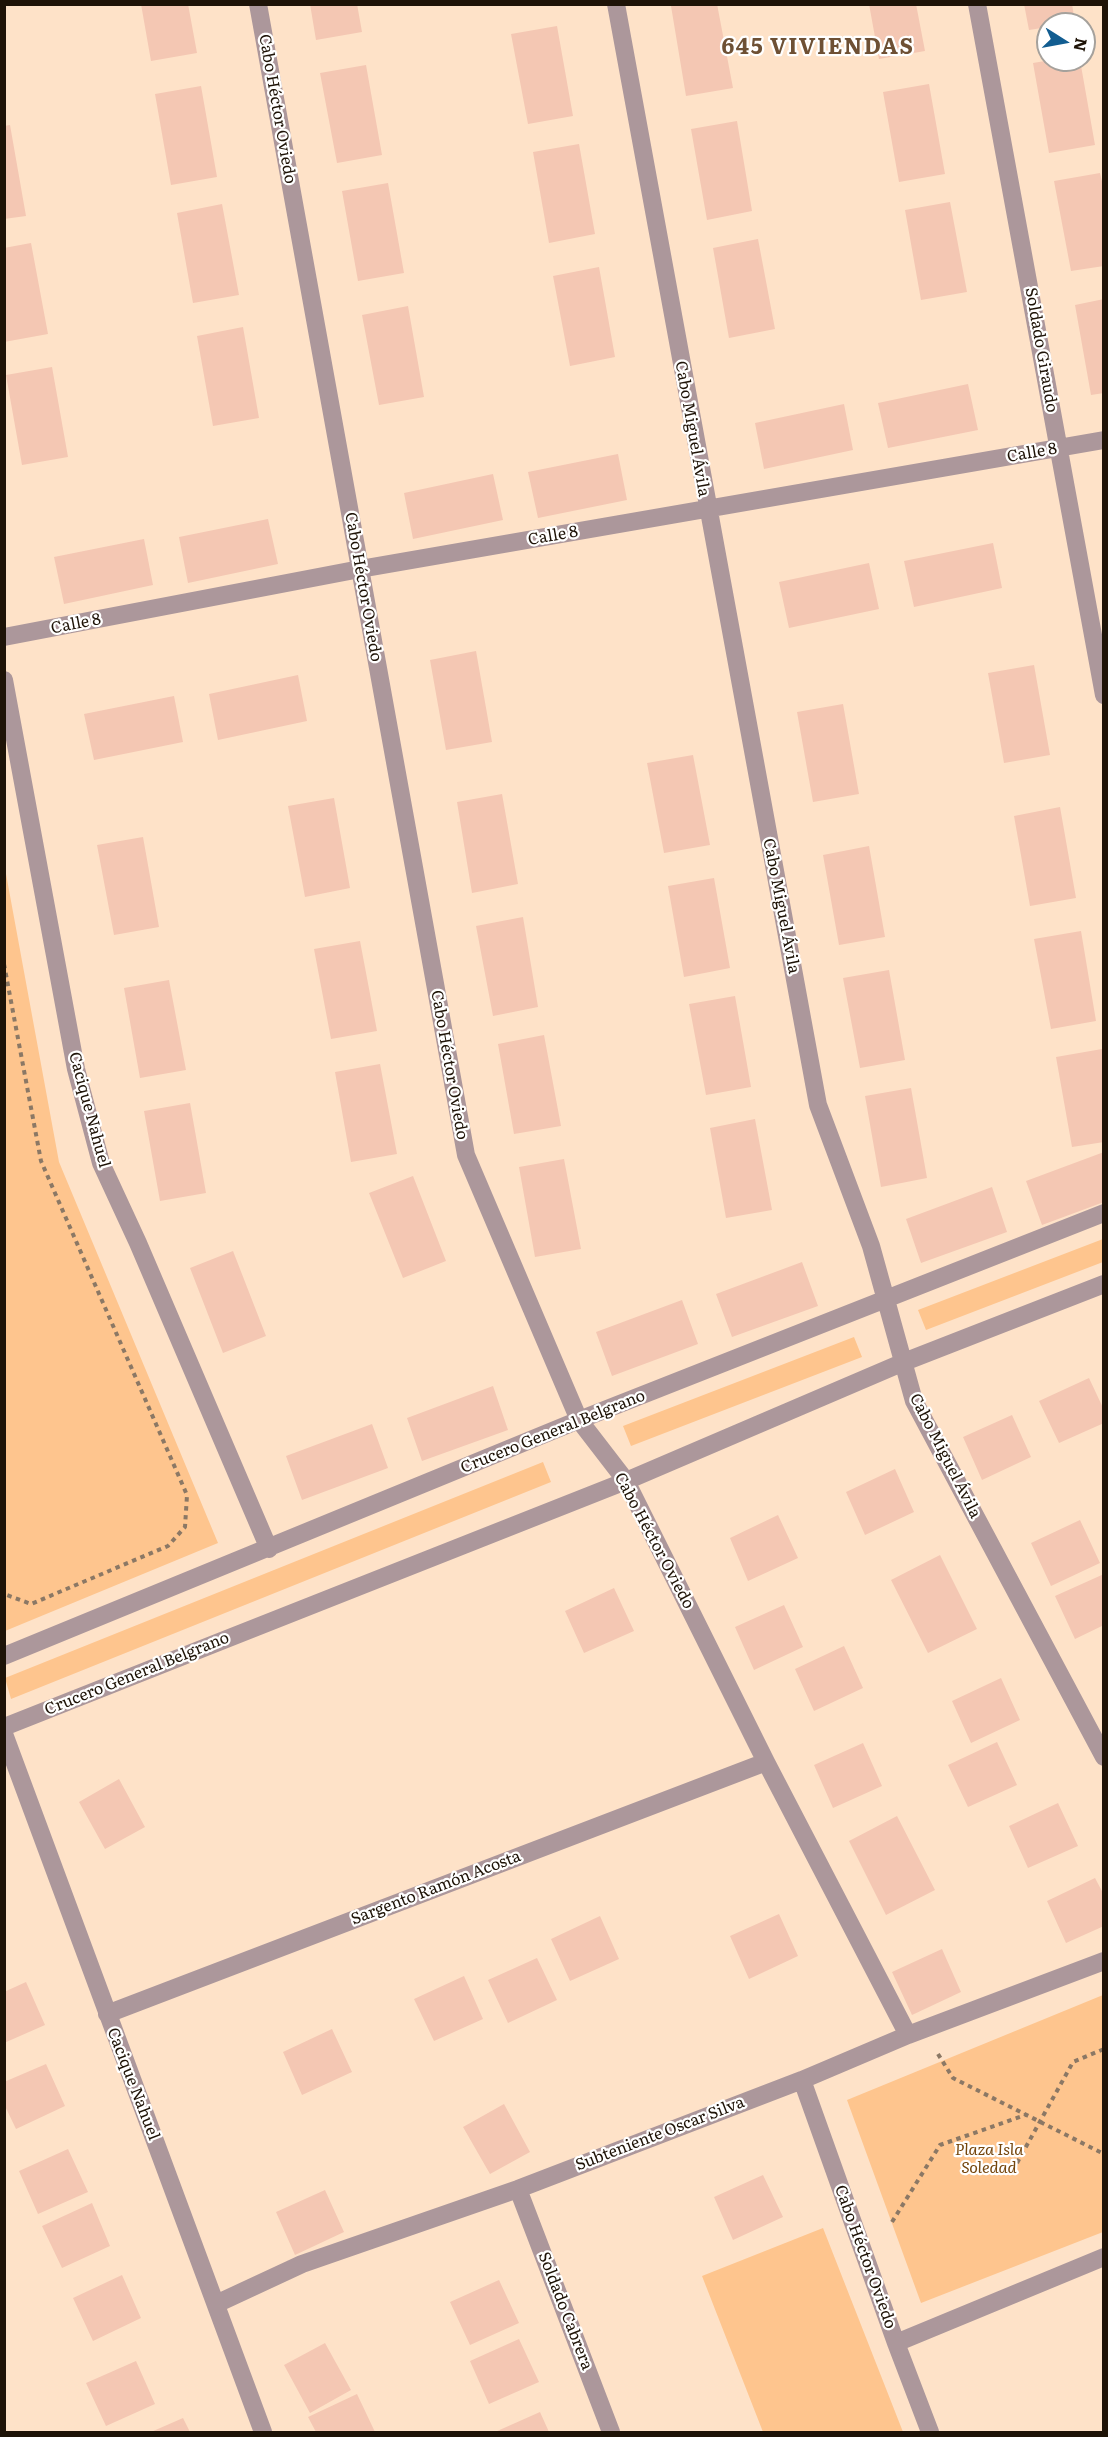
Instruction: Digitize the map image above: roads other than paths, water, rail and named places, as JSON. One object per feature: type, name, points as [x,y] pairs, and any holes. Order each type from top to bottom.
[{"type":"street","name":"Cabo Héctor Oviedo","points":[[258,4],[466,1155],[579,1420],[626,1481],[766,1762],[908,2035]]},
{"type":"street","name":"Cabo Miguel Ávila","points":[[616,4],[818,1105],[872,1246],[914,1401],[1104,1757]]},
{"type":"street","name":"Soldado Giraudo","points":[[977,4],[1104,695]]},
{"type":"street","name":"Calle 8","points":[[4,637],[360,570],[1104,440]]},
{"type":"street","name":"Cacique Nahuel","points":[[4,680],[76,1069],[101,1163],[138,1243],[269,1549]]},
{"type":"street","name":"Crucero General Belgrano","points":[[4,1656],[579,1420],[1104,1213]]},
{"type":"street","name":"Crucero General Belgrano","points":[[4,1727],[626,1481],[904,1362],[1104,1284]]},
{"type":"street","name":"Cacique Nahuel","points":[[4,1734],[263,2433]]},
{"type":"street","name":"Sargento Ramón Acosta","points":[[106,2014],[766,1762]]},
{"type":"street","name":"Subteniente Oscar Silva","points":[[216,2304],[302,2264],[518,2189],[802,2080],[908,2035],[1104,1960]]},
{"type":"street","name":"Cabo Héctor Oviedo","points":[[802,2080],[930,2433]]},
{"type":"street","name":"Soldado Cabrera","points":[[518,2189],[611,2433]]},
{"type":"street","points":[[896,2343],[1104,2257]]},
{"type":"district","name":"645 VIVIENDAS","points":[[818,48]]},
{"type":"park label","name":"Plaza Isla Soledad","points":[[989,2159]]}]
